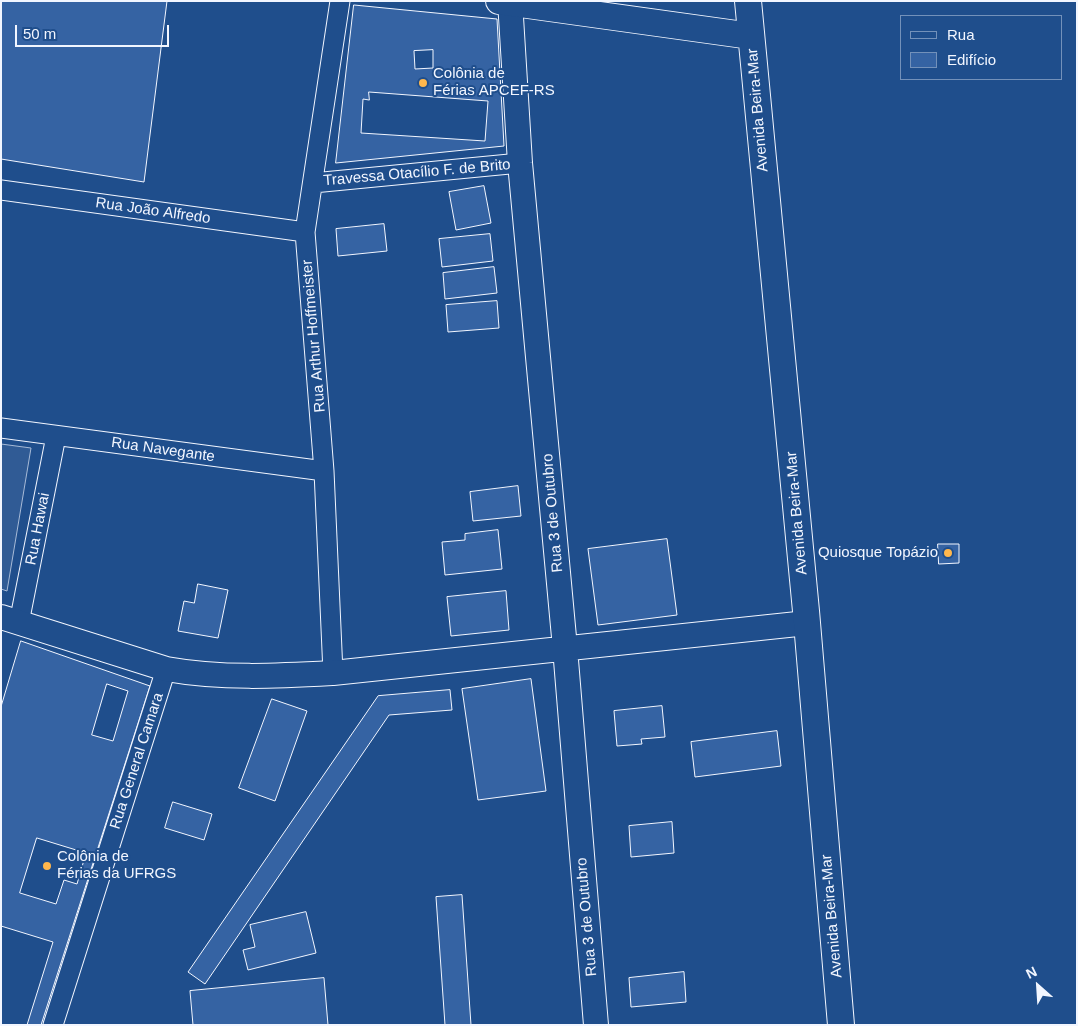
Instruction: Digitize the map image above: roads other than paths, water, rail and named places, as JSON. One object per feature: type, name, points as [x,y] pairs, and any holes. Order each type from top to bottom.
[{"type":"main road","name":"Avenida Beira-Mar","points":[[748,1],[807,623],[841,1025]]},
{"type":"main road","points":[[507,2],[751,36]]},
{"type":"street","name":"Rua Arthur Hoffmeister","points":[[333,673],[324,471],[306,232],[340,1]]},
{"type":"street","name":"Rua 3 de Outubro","points":[[507,2],[520,164],[565,648],[596,1025]]},
{"type":"street","name":"Travessa Otacílio F. de Brito","points":[[313,183],[520,164]]},
{"type":"street","name":"Rua João Alfredo","points":[[1,190],[306,232]]},
{"type":"street","name":"Rua Navegante","points":[[1,428],[324,471]]},
{"type":"street","name":"Rua Hawai","points":[[10,620],[56,436]]},
{"type":"street","points":[[10,620],[166,669],[193,674],[260,677],[333,673],[807,623]]},
{"type":"street","name":"Rua General Camara","points":[[53,1025],[166,669]]},
{"type":"place","name":"Colônia de Férias APCEF-RS","points":[[423,83]]},
{"type":"place","name":"Quiosque Topázio","points":[[948,553]]},
{"type":"place","name":"Colônia de Férias da UFRGS","points":[[47,866]]}]
